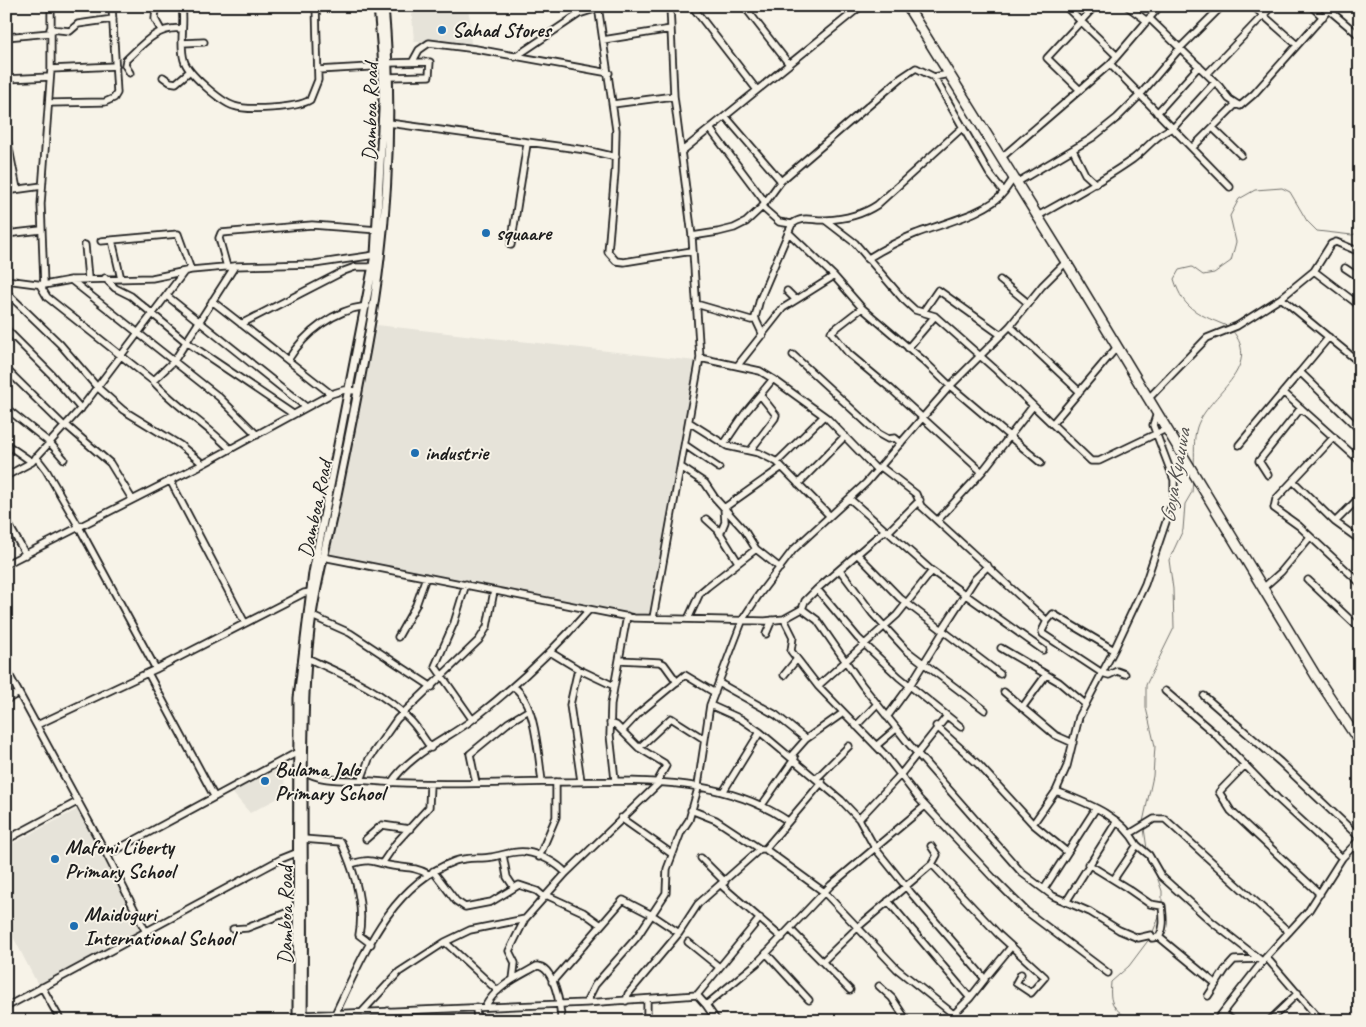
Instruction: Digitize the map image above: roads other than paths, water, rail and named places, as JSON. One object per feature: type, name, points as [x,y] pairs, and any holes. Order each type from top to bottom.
[{"type":"highway","points":[[907,6],[1066,262],[1202,489],[1360,742]]},
{"type":"main road","name":"Damboa Road","points":[[303,1018],[296,752],[298,698],[310,592],[323,539],[337,497],[342,446],[381,255],[386,204],[389,77],[378,6]]},
{"type":"main road","name":"Damboa Road","points":[[354,391],[378,230],[387,65],[384,6]]},
{"type":"main road","name":"Damboa Road","points":[[297,1021],[296,909],[300,851],[303,839],[306,658],[323,557],[323,539]]},
{"type":"street","points":[[51,6],[51,69],[42,186],[42,285],[48,297],[121,354],[153,381],[168,398],[203,424],[230,449]]},
{"type":"street","points":[[49,103],[111,101],[117,93],[112,6]]},
{"type":"street","points":[[156,6],[155,19],[161,30]]},
{"type":"street","points":[[183,6],[184,60],[190,71],[226,102],[238,107],[248,108],[303,104],[310,100],[315,92],[318,70],[316,6]]},
{"type":"street","points":[[653,618],[700,358],[692,236],[674,96],[670,6]]},
{"type":"street","points":[[692,6],[757,90]]},
{"type":"street","points":[[744,6],[789,64]]},
{"type":"street","points":[[681,152],[711,130],[757,90],[861,6]]},
{"type":"street","points":[[1065,6],[1117,56]]},
{"type":"street","points":[[1080,90],[1047,58],[1095,6]]},
{"type":"street","points":[[1127,6],[1148,20],[1180,48],[1240,106],[1254,94],[1330,8],[1360,36]]},
{"type":"street","points":[[1001,158],[1110,64],[1160,6]]},
{"type":"street","points":[[867,259],[914,234],[972,212],[999,199],[1014,181],[1092,138],[1140,95],[1180,48],[1222,6]]},
{"type":"street","points":[[1253,6],[1297,45]]},
{"type":"street","points":[[1207,74],[1272,6]]},
{"type":"street","points":[[1311,6],[1323,17]]},
{"type":"street","points":[[515,57],[579,14],[598,7],[616,130],[616,157],[608,252],[611,258],[624,262],[692,251]]},
{"type":"street","points":[[6,37],[70,30],[78,24],[113,19]]},
{"type":"street","points":[[130,73],[125,65],[126,60],[161,30],[182,29]]},
{"type":"street","points":[[602,40],[672,29]]},
{"type":"street","points":[[183,43],[204,42]]},
{"type":"street","points":[[413,61],[419,50],[429,43],[476,48],[515,57],[609,73]]},
{"type":"street","points":[[318,70],[430,60],[429,76],[389,77]]},
{"type":"street","points":[[1110,64],[1230,187]]},
{"type":"street","points":[[51,69],[116,66]]},
{"type":"street","points":[[1156,113],[1199,66]]},
{"type":"street","points":[[692,236],[734,228],[764,204],[781,181],[901,78],[916,68],[934,77],[989,173],[1004,192]]},
{"type":"street","points":[[163,77],[170,82],[176,83],[190,71]]},
{"type":"street","points":[[934,77],[948,74]]},
{"type":"street","points":[[6,79],[50,77]]},
{"type":"street","points":[[1036,216],[1096,184],[1148,148],[1167,130],[1173,128],[1215,82]]},
{"type":"street","points":[[613,104],[674,96]]},
{"type":"street","points":[[1193,147],[1236,104]]},
{"type":"street","points":[[726,117],[781,181]]},
{"type":"street","points":[[389,124],[527,144],[586,150],[616,157]]},
{"type":"street","points":[[763,335],[756,319],[760,299],[792,224],[802,218],[825,220],[866,213],[878,205],[963,127]]},
{"type":"street","points":[[1213,128],[1241,155]]},
{"type":"street","points":[[711,130],[779,222],[792,224]]},
{"type":"street","points":[[6,133],[18,189]]},
{"type":"street","points":[[511,245],[527,144]]},
{"type":"street","points":[[1073,150],[1085,174],[1096,184]]},
{"type":"street","points":[[6,191],[42,186]]},
{"type":"street","points":[[825,220],[855,243],[903,299],[916,310],[935,316],[981,356],[1091,461],[1099,461],[1166,429]]},
{"type":"street","points":[[227,267],[219,238],[221,233],[312,225],[378,230]]},
{"type":"street","points":[[6,234],[41,230]]},
{"type":"street","points":[[788,232],[834,276],[862,308],[1006,434],[1011,435],[1041,463]]},
{"type":"street","points":[[101,241],[178,234],[187,271]]},
{"type":"street","points":[[112,240],[121,279]]},
{"type":"street","points":[[1148,399],[1207,338],[1237,326],[1281,298],[1314,271],[1331,244],[1336,242],[1360,252]]},
{"type":"street","points":[[85,245],[88,278]]},
{"type":"street","points":[[6,280],[42,285],[88,278],[152,278],[187,271],[235,266],[314,264],[375,255]]},
{"type":"street","points":[[586,1003],[595,985],[652,915],[666,893],[667,869],[681,832],[689,820],[697,787],[710,705],[742,620],[793,550],[850,499],[879,469],[950,386],[1010,326],[1028,303],[1066,262]]},
{"type":"street","points":[[153,381],[174,361],[235,266]]},
{"type":"street","points":[[241,324],[344,272],[356,267],[374,267]]},
{"type":"street","points":[[1345,268],[1360,278]]},
{"type":"street","points":[[6,476],[34,460],[66,426],[187,271]]},
{"type":"street","points":[[1314,271],[1360,306]]},
{"type":"street","points":[[738,365],[783,308],[826,284],[834,276]]},
{"type":"street","points":[[105,278],[115,288],[131,296],[185,342],[292,414]]},
{"type":"street","points":[[71,280],[219,397],[257,435]]},
{"type":"street","points":[[1000,280],[1028,303]]},
{"type":"street","points":[[923,312],[938,290],[1001,335]]},
{"type":"street","points":[[787,291],[796,300]]},
{"type":"street","points":[[6,292],[60,344],[97,387],[123,410],[180,445],[203,464]]},
{"type":"street","points":[[167,296],[306,407]]},
{"type":"street","points":[[1281,298],[1360,363]]},
{"type":"street","points":[[212,301],[331,394]]},
{"type":"street","points":[[696,304],[751,320],[756,319]]},
{"type":"street","points":[[288,360],[295,348],[317,327],[349,308],[367,306]]},
{"type":"street","points":[[862,308],[832,333],[849,354],[891,389],[921,419],[982,472]]},
{"type":"street","points":[[908,348],[935,316]]},
{"type":"street","points":[[1010,326],[1080,392]]},
{"type":"street","points":[[6,329],[51,374],[81,409]]},
{"type":"street","points":[[1239,445],[1329,337]]},
{"type":"street","points":[[1052,424],[1117,347]]},
{"type":"street","points":[[793,355],[879,434],[888,439],[895,438],[901,443]]},
{"type":"street","points":[[700,358],[738,365],[760,372],[773,379],[824,416],[879,469],[916,494],[922,506],[1047,620]]},
{"type":"street","points":[[6,369],[66,426],[110,463],[132,499]]},
{"type":"street","points":[[1300,372],[1360,430]]},
{"type":"street","points":[[724,444],[773,379]]},
{"type":"street","points":[[6,564],[203,464],[331,394],[354,391]]},
{"type":"street","points":[[1283,392],[1360,461]]},
{"type":"street","points":[[750,452],[776,415],[761,396]]},
{"type":"street","points":[[938,520],[982,472],[1033,406]]},
{"type":"street","points":[[6,408],[50,443],[64,459]]},
{"type":"street","points":[[1268,475],[1259,461],[1301,408]]},
{"type":"street","points":[[1033,824],[1056,791],[1067,766],[1085,704],[1114,650],[1145,584],[1174,498],[1174,480],[1153,425],[1157,413]]},
{"type":"street","points":[[777,462],[824,416]]},
{"type":"street","points":[[689,422],[724,444],[767,456],[777,462],[830,516]]},
{"type":"street","points":[[798,484],[845,436]]},
{"type":"street","points":[[1334,437],[1294,482],[1276,499],[1274,508],[1310,536],[1360,583]]},
{"type":"street","points":[[6,444],[34,460],[46,470],[156,669]]},
{"type":"street","points":[[685,445],[719,468]]},
{"type":"street","points":[[681,467],[705,483],[744,530],[756,549],[780,568]]},
{"type":"street","points":[[724,508],[782,467]]},
{"type":"street","points":[[170,480],[246,623]]},
{"type":"street","points":[[1294,482],[1335,522],[1360,540]]},
{"type":"street","points":[[850,499],[932,571],[1043,650]]},
{"type":"street","points":[[323,557],[627,616],[688,619],[784,619],[802,609],[805,601],[887,531],[920,500]]},
{"type":"street","points":[[1335,522],[1358,500]]},
{"type":"street","points":[[720,534],[725,522],[724,508]]},
{"type":"street","points":[[706,519],[720,534],[738,562]]},
{"type":"street","points":[[6,520],[26,555]]},
{"type":"street","points":[[1263,588],[1281,572],[1310,536]]},
{"type":"street","points":[[688,619],[700,593],[756,549]]},
{"type":"street","points":[[858,555],[886,586],[1000,674]]},
{"type":"street","points":[[887,717],[909,687],[976,579],[988,566]]},
{"type":"street","points":[[840,570],[884,626],[906,650],[985,710]]},
{"type":"street","points":[[818,686],[884,626],[932,571]]},
{"type":"street","points":[[398,637],[416,605],[426,577]]},
{"type":"street","points":[[1308,580],[1360,629]]},
{"type":"street","points":[[466,584],[454,623],[435,664],[472,719]]},
{"type":"street","points":[[818,590],[864,643],[909,687],[960,727]]},
{"type":"street","points":[[361,780],[378,744],[402,713],[432,687],[479,640],[487,627],[494,591]]},
{"type":"street","points":[[39,724],[148,673],[304,593],[310,592]]},
{"type":"street","points":[[802,609],[817,620],[877,704],[917,754],[1016,867],[1034,884],[1138,938],[1151,935],[1152,938],[1159,937],[1216,984]]},
{"type":"street","points":[[391,783],[409,762],[472,719],[514,687],[589,610]]},
{"type":"street","points":[[1114,650],[1053,614],[1047,620],[1042,631],[1043,634],[1102,673],[1109,675],[1117,670],[1125,674]]},
{"type":"street","points":[[312,616],[350,633],[432,687]]},
{"type":"street","points":[[615,780],[610,724],[614,686],[627,616]]},
{"type":"street","points":[[784,619],[793,637],[791,651],[797,659],[818,686],[901,774],[925,806],[1026,911],[1108,973]]},
{"type":"street","points":[[766,634],[772,620]]},
{"type":"street","points":[[1001,648],[1046,675],[1085,704]]},
{"type":"street","points":[[550,652],[578,669],[614,686]]},
{"type":"street","points":[[306,658],[342,674],[387,700],[402,713],[431,748]]},
{"type":"street","points":[[784,675],[797,659]]},
{"type":"street","points":[[619,660],[660,662],[664,664],[677,682]]},
{"type":"street","points":[[6,669],[39,724],[40,732],[107,855],[146,932]]},
{"type":"street","points":[[578,669],[570,705],[581,781]]},
{"type":"street","points":[[148,673],[214,796]]},
{"type":"street","points":[[624,730],[640,713],[685,675],[715,693]]},
{"type":"street","points":[[1022,708],[1046,675]]},
{"type":"street","points":[[719,683],[776,715],[806,739]]},
{"type":"street","points":[[514,687],[526,700],[529,710],[542,781]]},
{"type":"street","points":[[1166,691],[1214,733],[1282,803],[1342,858]]},
{"type":"street","points":[[1004,692],[1055,735],[1073,743]]},
{"type":"street","points":[[6,700],[19,693]]},
{"type":"street","points":[[1204,696],[1280,762],[1360,838],[1342,858],[1320,894],[1289,932],[1263,959],[1216,1021]]},
{"type":"street","points":[[856,726],[877,704]]},
{"type":"street","points":[[710,705],[741,719],[793,757],[859,819],[875,848],[905,886],[985,978],[970,998],[947,1021]]},
{"type":"street","points":[[476,784],[470,754],[509,722],[529,710]]},
{"type":"street","points":[[762,805],[806,739],[843,713]]},
{"type":"street","points":[[859,819],[901,774],[936,726],[947,716]]},
{"type":"street","points":[[639,748],[672,718],[704,739]]},
{"type":"street","points":[[512,979],[514,963],[509,951],[524,919],[566,873],[659,782],[666,766],[639,748],[624,730],[610,724]]},
{"type":"street","points":[[936,726],[979,765],[1033,824],[1067,852]]},
{"type":"street","points":[[876,746],[896,729]]},
{"type":"street","points":[[723,792],[760,732]]},
{"type":"street","points":[[626,1001],[636,985],[679,933],[698,904],[763,849],[814,794],[819,780],[850,746]]},
{"type":"street","points":[[107,855],[296,752]]},
{"type":"street","points":[[1246,765],[1220,792],[1231,811],[1320,894]]},
{"type":"street","points":[[304,771],[331,778],[391,783],[476,784],[615,780],[659,782],[723,792],[762,805],[788,821]]},
{"type":"street","points":[[539,857],[556,817],[556,782]]},
{"type":"street","points":[[382,862],[429,807],[430,784]]},
{"type":"street","points":[[1056,791],[1096,808],[1118,821],[1131,833],[1137,845],[1149,855],[1161,876],[1244,948],[1263,959],[1298,993],[1321,1021]]},
{"type":"street","points":[[6,840],[77,802]]},
{"type":"street","points":[[706,1005],[791,930],[824,892],[925,806]]},
{"type":"street","points":[[1044,889],[1096,808]]},
{"type":"street","points":[[691,810],[716,820],[763,849],[824,892],[897,969],[962,1021]]},
{"type":"street","points":[[621,818],[672,854]]},
{"type":"street","points":[[1131,833],[1154,818],[1164,819],[1289,932]]},
{"type":"street","points":[[1066,902],[1088,864],[1118,821]]},
{"type":"street","points":[[366,839],[382,825],[410,829]]},
{"type":"street","points":[[303,839],[340,842],[351,864],[362,910],[359,935],[371,944]]},
{"type":"street","points":[[1114,880],[1137,845]]},
{"type":"street","points":[[823,961],[858,927],[932,864],[937,855],[931,846]]},
{"type":"street","points":[[6,1007],[300,851]]},
{"type":"street","points":[[335,1014],[371,944],[400,899],[411,886],[431,872],[456,861],[526,852],[557,864],[566,873]]},
{"type":"street","points":[[503,855],[506,877],[514,886]]},
{"type":"street","points":[[701,858],[723,883],[782,938]]},
{"type":"street","points":[[351,864],[367,859],[392,866],[412,867],[431,872],[456,901],[465,907],[491,902],[519,884],[583,912],[602,925]]},
{"type":"street","points":[[932,864],[1011,947],[1044,976],[1031,994],[1016,983],[1021,974]]},
{"type":"street","points":[[1088,864],[1150,904],[1162,906],[1164,917],[1159,937]]},
{"type":"street","points":[[552,982],[624,900],[652,915],[679,933]]},
{"type":"street","points":[[888,901],[970,998]]},
{"type":"street","points":[[233,929],[247,928],[296,909]]},
{"type":"street","points":[[303,1018],[388,1010],[586,1003],[697,995],[760,918]]},
{"type":"street","points":[[362,1012],[399,972],[445,942],[470,930],[524,919]]},
{"type":"street","points":[[791,930],[850,990]]},
{"type":"street","points":[[445,942],[498,991]]},
{"type":"street","points":[[688,942],[719,966]]},
{"type":"street","points":[[988,975],[1011,947]]},
{"type":"street","points":[[1208,996],[1244,948]]},
{"type":"street","points":[[766,953],[809,1000]]},
{"type":"street","points":[[1234,960],[1263,959]]},
{"type":"street","points":[[486,1007],[490,998],[512,979],[537,966],[541,966],[545,968],[552,982],[560,1004],[561,1021]]},
{"type":"street","points":[[879,986],[892,998],[907,1021]]},
{"type":"street","points":[[42,988],[61,1021]]},
{"type":"street","points":[[1269,1021],[1298,993]]},
{"type":"street","points":[[697,995],[717,1021]]},
{"type":"street","points":[[646,999],[647,1021]]},
{"type":"street","points":[[476,1007],[477,1021]]},
{"type":"street","points":[[388,1010],[388,1021]]},
{"type":"street","points":[[1223,1014],[1234,1021]]},
{"type":"waterway","name":"Goya Kyauwa","points":[[1229,327],[1201,315],[1188,305],[1178,290],[1174,279],[1179,270],[1192,267],[1203,275],[1214,273],[1231,261],[1236,242],[1230,216],[1239,199],[1255,190],[1282,188],[1290,192],[1307,221],[1317,231],[1352,235],[1360,232]]},
{"type":"waterway","name":"Goya Kyauwa","points":[[1194,466],[1197,427],[1203,415],[1231,381],[1242,357],[1240,344],[1232,330]]},
{"type":"waterway","name":"Goya Kyauwa","points":[[1143,822],[1153,776],[1155,746],[1146,708],[1146,685],[1174,628],[1173,589],[1169,560],[1183,530],[1185,504],[1192,492],[1193,480]]},
{"type":"waterway","name":"Goya Kyauwa","points":[[1144,828],[1147,849]]},
{"type":"waterway","name":"Goya Kyauwa","points":[[1156,874],[1162,891],[1162,904]]},
{"type":"waterway","name":"Goya Kyauwa","points":[[1152,934],[1160,915]]},
{"type":"waterway","name":"Goya Kyauwa","points":[[1132,1021],[1116,1009],[1111,996],[1111,982],[1129,966],[1150,938]]},
{"type":"place","name":"Sahad Stores","points":[[442,30]]},
{"type":"place","name":"squaare","points":[[486,233]]},
{"type":"place","name":"industrie","points":[[415,453]]},
{"type":"place","name":"Bulama Jalo Primary School","points":[[265,781]]},
{"type":"place","name":"Mafoni Liberty Primary School","points":[[55,859]]},
{"type":"place","name":"Maiduguri International School","points":[[74,926]]}]
